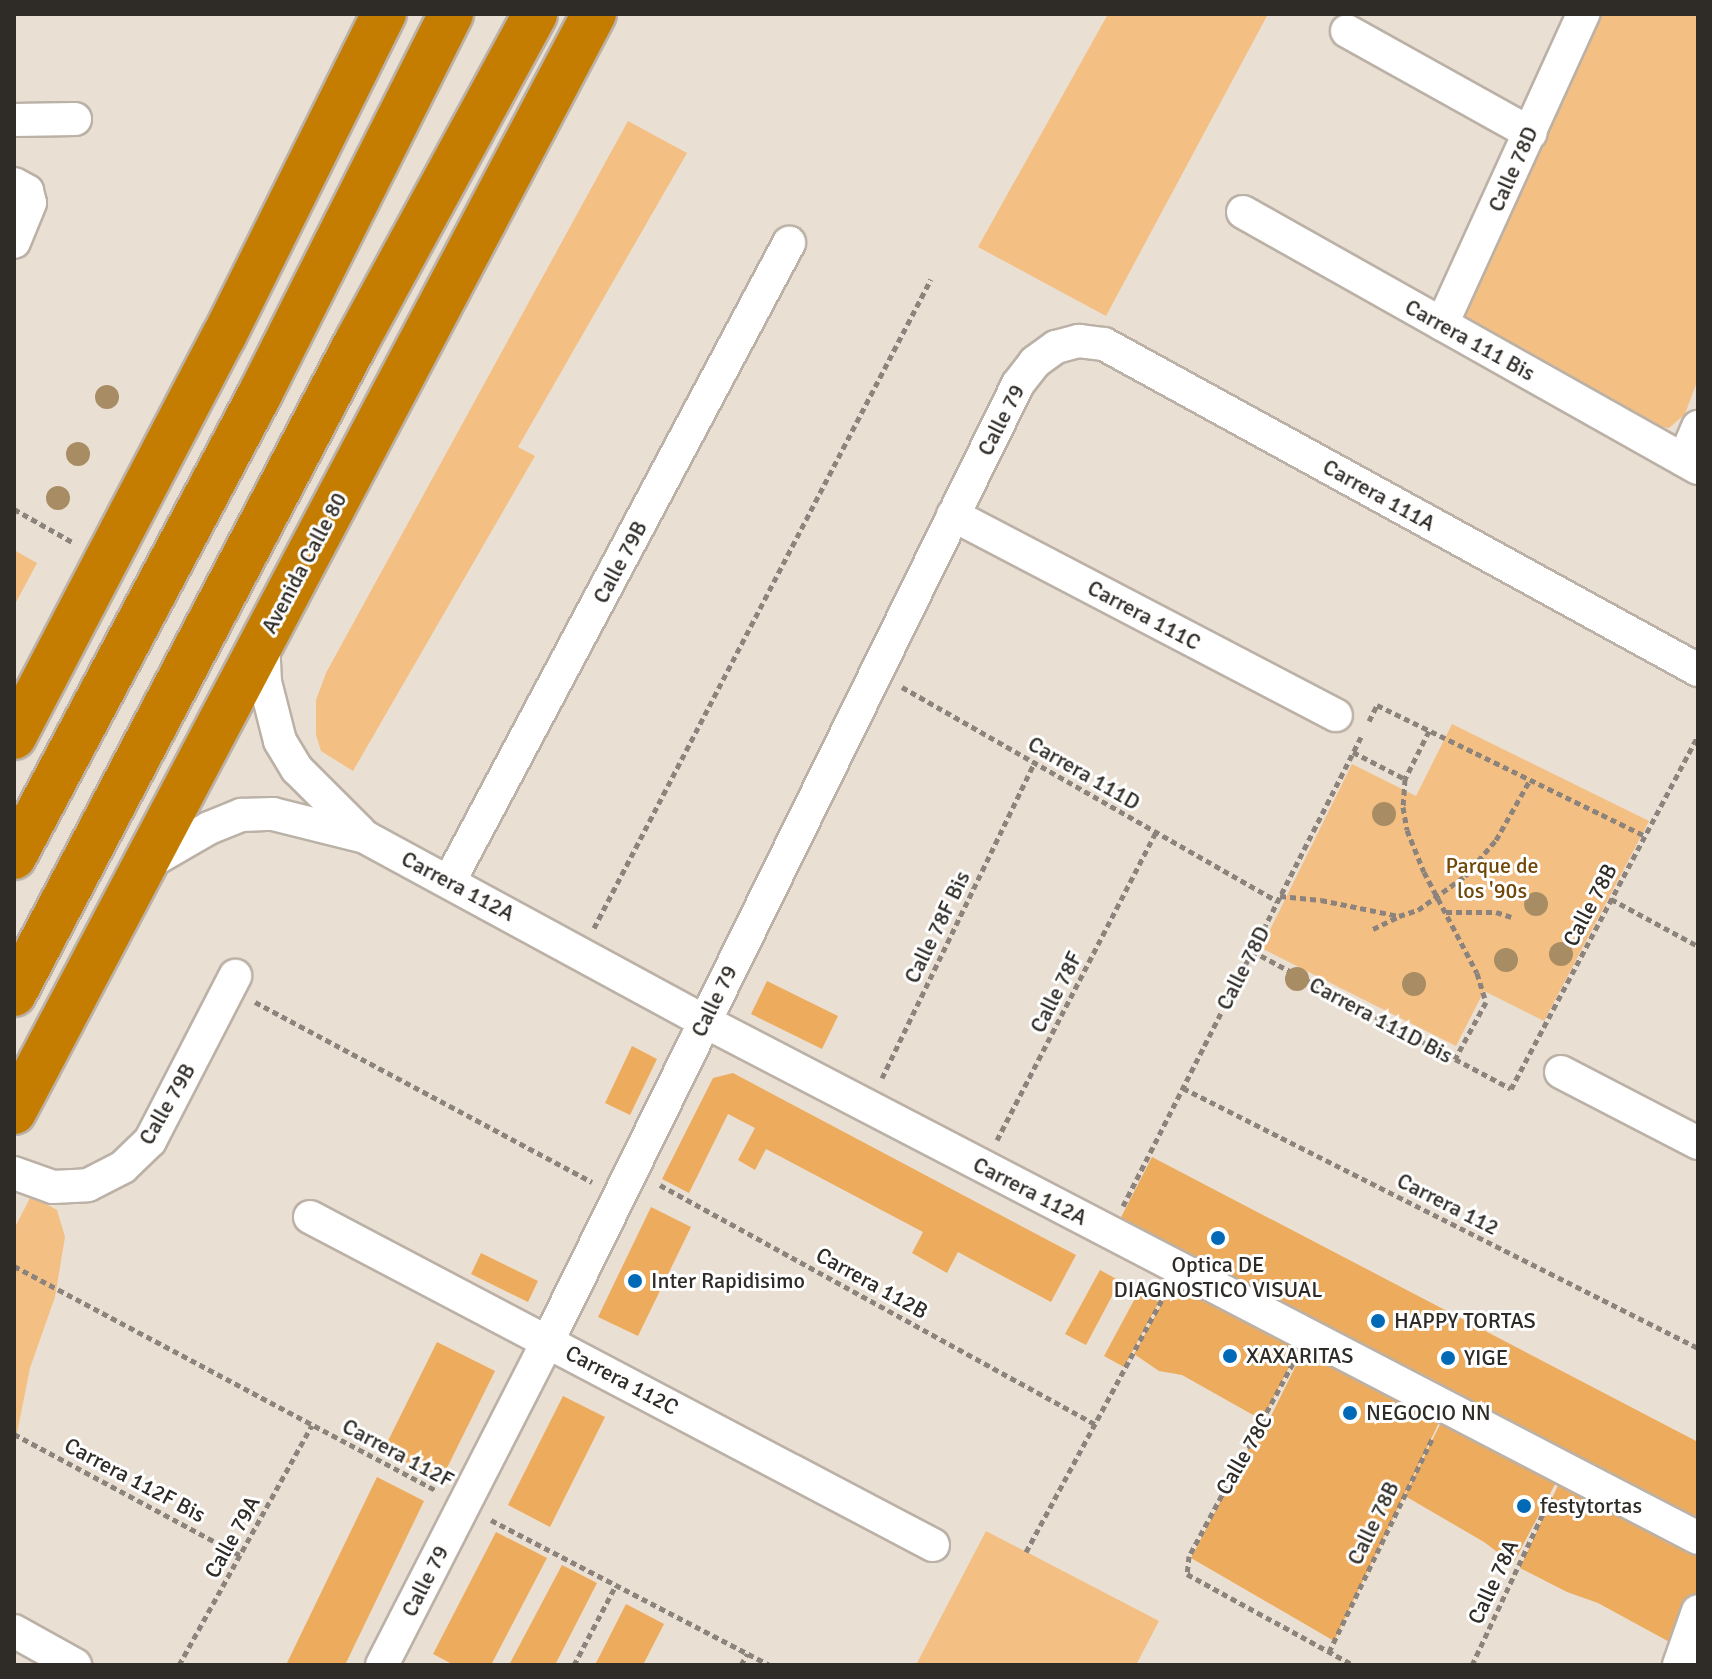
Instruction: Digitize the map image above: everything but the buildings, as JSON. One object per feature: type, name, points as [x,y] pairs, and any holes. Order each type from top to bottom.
[{"type":"highway","points":[[14,737],[384,14]]},
{"type":"highway","points":[[14,857],[261,392],[451,14]]},
{"type":"highway","points":[[14,994],[357,341],[535,14]]},
{"type":"highway","name":"Avenida Calle 80","points":[[14,1112],[594,14]]},
{"type":"street","name":"Calle 78D","points":[[1442,324],[1583,14]]},
{"type":"street","points":[[1347,31],[1530,133]]},
{"type":"street","points":[[14,120],[75,119]]},
{"type":"street","points":[[14,184],[27,191],[30,203],[14,242]]},
{"type":"street","name":"Carrera 111 Bis","points":[[1243,212],[1442,324],[1695,444]]},
{"type":"street","name":"Calle 79B","points":[[450,880],[789,243]]},
{"type":"street","name":"Carrera 111A","points":[[1056,347],[1079,341],[1104,344],[1698,670]]},
{"type":"street","name":"Calle 79","points":[[382,1665],[548,1341],[1018,384],[1035,362],[1056,347]]},
{"type":"street","name":"Carrera 111C","points":[[953,515],[1336,715]]},
{"type":"street","name":"Carrera 112A","points":[[263,640],[265,682],[280,741],[305,777],[365,837]]},
{"type":"street","name":"Carrera 112A","points":[[143,867],[209,828],[241,815],[273,814],[365,837],[450,880],[704,1021],[1698,1538]]},
{"type":"street","name":"Calle 79B","points":[[14,1173],[53,1187],[88,1185],[123,1167],[150,1141],[233,982]]},
{"type":"street","points":[[1561,1072],[1698,1143]]},
{"type":"street","name":"Carrera 112C","points":[[310,1217],[933,1545]]},
{"type":"street","points":[[1679,1665],[1698,1611]]},
{"type":"street","points":[[14,1631],[75,1665]]},
{"type":"path","points":[[581,954],[931,279]]},
{"type":"path","points":[[14,509],[106,561]]},
{"type":"path","name":"Carrera 111D","points":[[876,672],[1278,898]]},
{"type":"path","name":"Calle 78D","points":[[1110,1232],[1377,705],[1429,731]]},
{"type":"path","points":[[1455,1059],[1486,1002],[1477,973],[1407,830],[1403,807],[1405,779],[1429,731],[1645,836]]},
{"type":"path","name":"Calle 78B","points":[[1511,1089],[1698,736]]},
{"type":"path","points":[[1353,752],[1405,779]]},
{"type":"path","name":"Calle 78F Bis","points":[[868,1106],[1035,762]]},
{"type":"path","points":[[1373,929],[1438,897],[1465,876],[1496,840],[1530,780]]},
{"type":"path","name":"Calle 78F","points":[[983,1167],[1156,832]]},
{"type":"path","points":[[1278,898],[1321,900],[1399,916]]},
{"type":"path","points":[[1611,899],[1698,946]]},
{"type":"path","points":[[1446,912],[1496,912],[1511,917]]},
{"type":"path","name":"Carrera 111D Bis","points":[[1252,951],[1511,1089]]},
{"type":"path","name":"Carrera 112B","points":[[233,982],[1097,1425]]},
{"type":"path","name":"Carrera 112","points":[[1183,1088],[1698,1348]]},
{"type":"path","name":"Carrera 112F","points":[[14,1266],[769,1665]]},
{"type":"path","points":[[1026,1552],[1097,1425],[1178,1268]]},
{"type":"path","name":"Calle 78C","points":[[1307,1335],[1266,1418],[1251,1436],[1189,1556],[1187,1574],[1329,1652]]},
{"type":"path","name":"Calle 78B","points":[[1329,1652],[1448,1408]]},
{"type":"path","name":"Calle 79A","points":[[179,1665],[312,1425]]},
{"type":"path","name":"Carrera 112F Bis","points":[[14,1434],[240,1555]]},
{"type":"path","name":"Calle 78A","points":[[1472,1665],[1564,1469]]},
{"type":"path","points":[[574,1665],[616,1585]]},
{"type":"path","points":[[1329,1652],[1353,1665]]},
{"type":"path","points":[[741,1665],[747,1654]]},
{"type":"green space","points":[[1108,14],[1268,14],[1106,316],[978,247]]},
{"type":"green space","points":[[1600,14],[1698,14],[1698,379],[1685,414],[1669,428],[1644,425],[1466,319],[1467,294]]},
{"type":"green space","points":[[628,121],[687,153],[518,447],[535,456],[353,771],[321,751],[316,735],[316,700],[326,673]]},
{"type":"green space","points":[[14,550],[37,563],[14,606]]},
{"type":"green space","name":"Parque de los '90s","points":[[1452,724],[1649,821],[1544,1021],[1484,991],[1456,1046],[1261,948],[1352,764],[1416,796]]},
{"type":"green space","points":[[31,1196],[57,1210],[65,1237],[55,1297],[30,1368],[14,1448],[14,1229]]},
{"type":"green space","points":[[986,1531],[1159,1621],[1136,1665],[916,1665]]},
{"type":"place","name":"Optica DE DIAGNOSTICO VISUAL","points":[[1218,1238]]},
{"type":"place","name":"Inter Rapidisimo","points":[[635,1281]]},
{"type":"place","name":"HAPPY TORTAS","points":[[1378,1321]]},
{"type":"place","name":"XAXARITAS","points":[[1230,1356]]},
{"type":"place","name":"YIGE","points":[[1448,1358]]},
{"type":"place","name":"NEGOCIO NN","points":[[1350,1413]]},
{"type":"place","name":"festytortas","points":[[1524,1506]]}]
